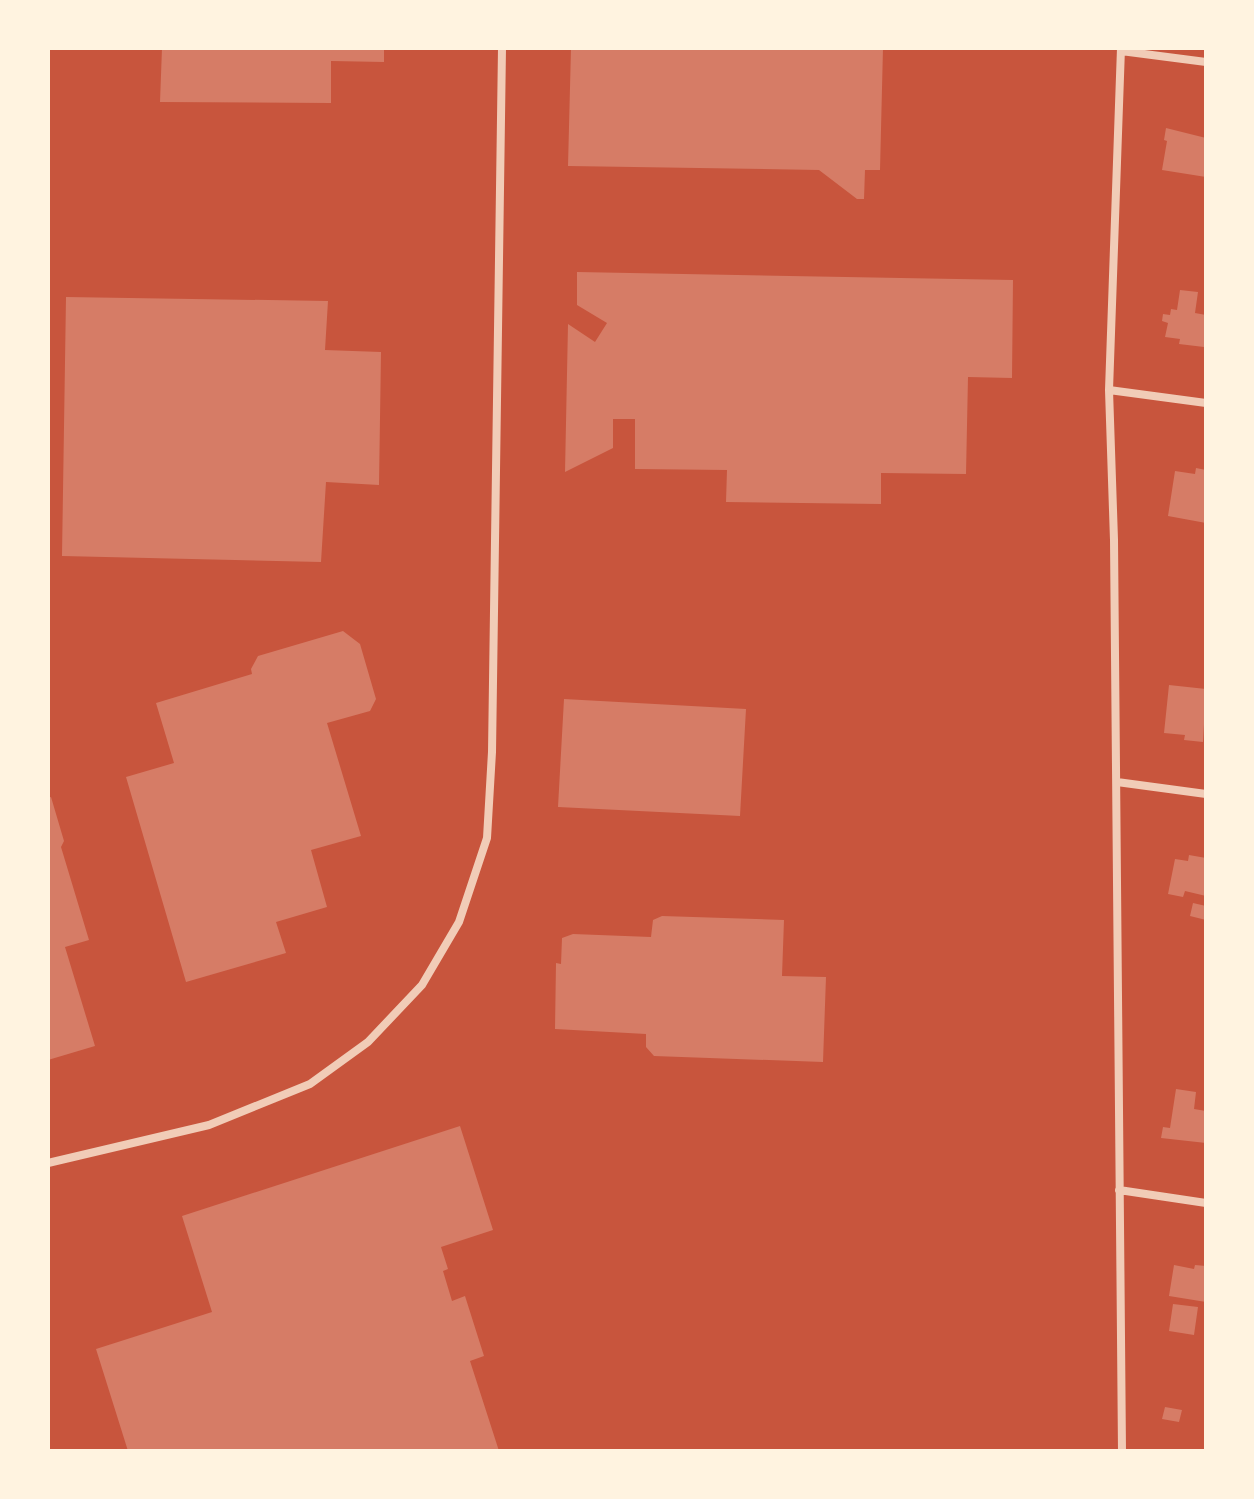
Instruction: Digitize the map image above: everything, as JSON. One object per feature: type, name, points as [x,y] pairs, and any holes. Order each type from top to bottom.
[{"type":"street","points":[[48,1163],[209,1125],[310,1084],[368,1042],[422,985],[459,922],[487,838],[492,752],[502,48]]},
{"type":"street","points":[[1122,1451],[1117,782],[1109,390],[1121,49],[1206,62]]},
{"type":"street","points":[[1109,390],[1206,403]]},
{"type":"street","points":[[1117,782],[1206,794]]},
{"type":"street","points":[[1119,1190],[1206,1203]]},
{"type":"building","points":[[162,48],[384,48],[384,62],[331,61],[331,103],[160,102]]},
{"type":"building","points":[[571,48],[883,48],[880,170],[865,170],[864,199],[857,199],[819,170],[568,166]]},
{"type":"building","points":[[1166,128],[1206,138],[1206,177],[1162,170]]},
{"type":"building","points":[[577,272],[1013,280],[1012,378],[968,377],[966,474],[881,473],[881,504],[726,502],[727,470],[635,469],[635,419],[613,419],[613,448],[565,472],[568,324],[595,342],[607,323],[577,305]]},
{"type":"building","points":[[1180,290],[1198,292],[1195,313],[1206,315],[1204,347],[1179,344],[1180,339],[1165,337],[1168,323],[1162,321],[1163,314],[1170,315],[1171,309],[1177,310]]},
{"type":"building","points":[[66,297],[328,301],[325,350],[381,352],[379,485],[326,482],[321,562],[62,556]]},
{"type":"building","points":[[1196,468],[1206,470],[1206,523],[1168,516],[1175,471],[1195,474]]},
{"type":"building","points":[[343,631],[360,644],[376,699],[370,711],[327,723],[361,836],[311,850],[327,907],[276,922],[286,953],[186,982],[126,777],[174,763],[156,703],[252,674],[251,669],[258,656]]},
{"type":"building","points":[[1169,685],[1206,689],[1203,742],[1184,740],[1185,735],[1164,733]]},
{"type":"building","points":[[564,699],[746,709],[740,816],[558,807]]},
{"type":"building","points":[[51,797],[64,841],[61,847],[89,940],[65,947],[95,1046],[48,1060],[48,798]]},
{"type":"building","points":[[1189,855],[1206,858],[1206,896],[1185,891],[1183,897],[1168,894],[1175,859],[1188,861]]},
{"type":"building","points":[[1193,903],[1206,906],[1206,920],[1190,916]]},
{"type":"building","points":[[662,916],[784,920],[782,976],[826,977],[823,1062],[654,1056],[646,1047],[646,1034],[555,1029],[556,963],[561,964],[562,938],[573,934],[651,937],[653,920]]},
{"type":"building","points":[[1176,1089],[1196,1092],[1194,1109],[1206,1111],[1206,1143],[1161,1138],[1163,1127],[1170,1128]]},
{"type":"building","points":[[460,1126],[493,1230],[441,1247],[448,1269],[443,1271],[452,1301],[465,1296],[484,1356],[470,1361],[499,1451],[128,1451],[96,1349],[212,1312],[182,1216]]},
{"type":"building","points":[[1174,1265],[1194,1269],[1195,1265],[1206,1266],[1206,1302],[1169,1296]]},
{"type":"building","points":[[1173,1304],[1198,1307],[1194,1335],[1169,1331]]},
{"type":"building","points":[[1165,1407],[1182,1410],[1179,1422],[1162,1419]]}]
